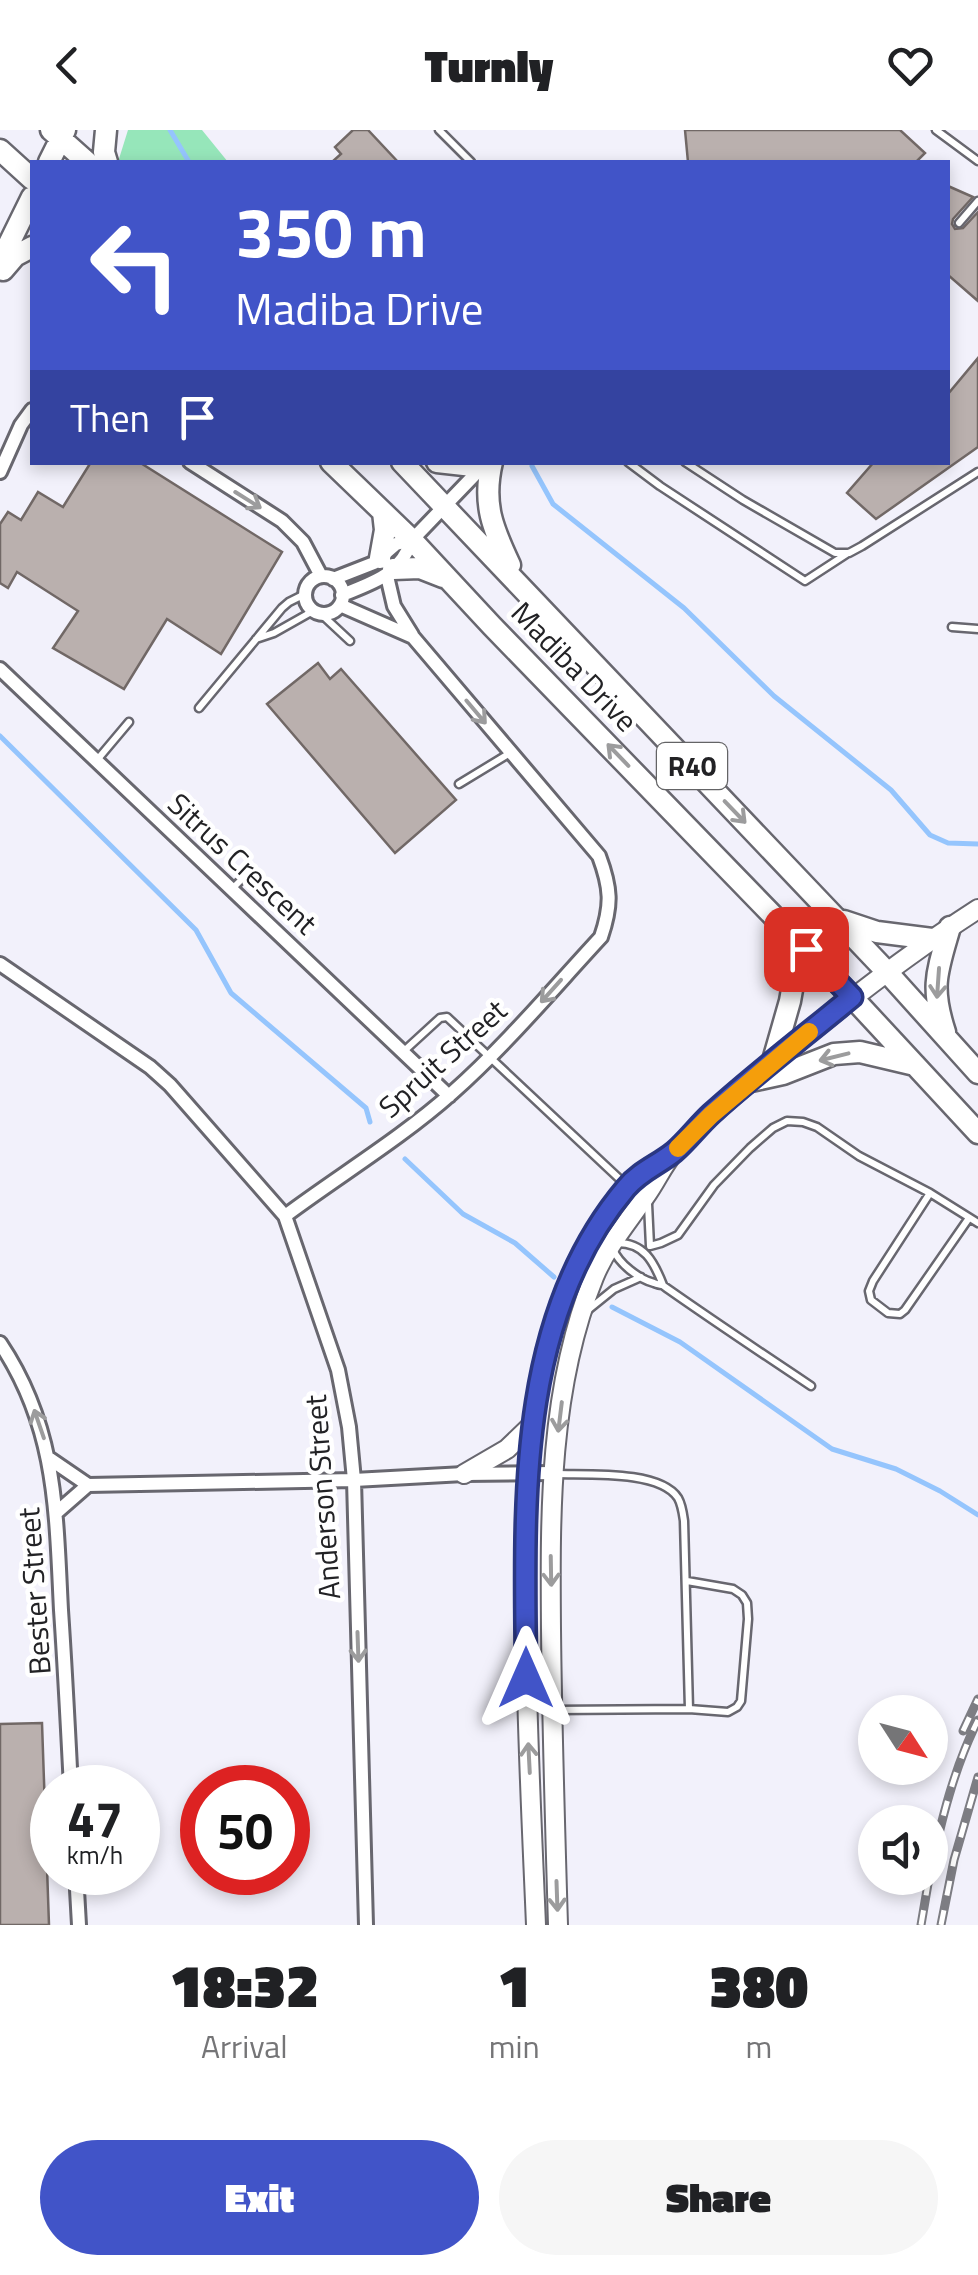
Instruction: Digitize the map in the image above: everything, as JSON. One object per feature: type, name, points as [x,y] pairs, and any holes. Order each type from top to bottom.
[{"type":"main road","points":[[10,130],[0,148],[30,177]]},
{"type":"main road","points":[[106,130],[106,160]]},
{"type":"main road","points":[[50,160],[59,133],[85,160]]},
{"type":"main road","points":[[0,262],[30,202]]},
{"type":"main road","points":[[0,274],[15,256],[30,248]]},
{"type":"main road","name":"Madiba Drive","points":[[335,465],[784,925],[978,1133]]},
{"type":"main road","name":"Madiba Drive","points":[[405,465],[837,918],[978,1074]]},
{"type":"main road","points":[[487,465],[488,512],[520,585]]},
{"type":"main road","points":[[382,512],[387,568],[420,568],[449,580]]},
{"type":"main road","points":[[536,1925],[527,1710],[528,1474],[546,1355],[574,1270],[608,1211],[643,1170],[672,1153],[711,1115],[852,997],[978,909]]},
{"type":"main road","points":[[837,918],[877,932],[941,933]]},
{"type":"main road","points":[[772,1064],[793,984],[784,925]]},
{"type":"main road","points":[[941,933],[935,986],[946,1038]]},
{"type":"main road","points":[[752,1081],[783,1074],[834,1054],[860,1052],[917,1065]]},
{"type":"main road","points":[[558,1925],[550,1546],[554,1474],[568,1362],[595,1276],[612,1243],[672,1153]]},
{"type":"main road","points":[[464,1474],[507,1449],[533,1424]]},
{"type":"street","points":[[0,472],[30,413]]},
{"type":"street","points":[[195,465],[282,521],[303,542],[327,577],[342,588],[341,600]]},
{"type":"street","points":[[486,465],[412,540],[396,544],[387,568],[394,606],[413,638],[511,752]]},
{"type":"street","points":[[387,568],[341,600],[331,612],[317,612],[309,606],[305,594],[310,582],[387,568]]},
{"type":"street","points":[[341,600],[354,611],[413,638]]},
{"type":"street","name":"Sitrus Crescent","points":[[0,669],[449,1096]]},
{"type":"street","name":"Spruit Street","points":[[285,1216],[449,1096],[490,1059],[601,937],[609,914],[608,880],[599,856],[511,752]]},
{"type":"street","name":"Anderson Street","points":[[0,964],[150,1067],[285,1216],[338,1370],[349,1427],[354,1480],[366,1925]]},
{"type":"street","name":"Bester Street","points":[[0,1343],[22,1381],[50,1459],[70,1765]]},
{"type":"street","points":[[50,1459],[88,1486],[554,1474]]},
{"type":"street","points":[[56,1513],[88,1486]]},
{"type":"street","points":[[77,1895],[78,1925]]},
{"type":"lane","points":[[439,130],[469,160]]},
{"type":"lane","points":[[936,130],[978,162]]},
{"type":"lane","points":[[959,223],[978,201]]},
{"type":"lane","points":[[633,465],[806,581],[978,472]]},
{"type":"lane","points":[[690,465],[824,548],[835,554],[849,553]]},
{"type":"lane","points":[[199,708],[289,602],[305,594]]},
{"type":"lane","points":[[254,640],[317,612],[350,641]]},
{"type":"lane","points":[[952,627],[978,629]]},
{"type":"lane","points":[[96,761],[129,722]]},
{"type":"lane","points":[[459,784],[511,752]]},
{"type":"lane","points":[[232,889],[249,872]]},
{"type":"lane","points":[[403,1052],[443,1016],[627,1186]]},
{"type":"lane","points":[[584,1252],[626,1242],[649,1250],[678,1235],[714,1185],[750,1148],[773,1128],[788,1122],[817,1128],[978,1224]]},
{"type":"lane","points":[[648,1192],[649,1250],[663,1285]]},
{"type":"lane","points":[[930,1193],[873,1282],[871,1300],[888,1314],[905,1310],[969,1218]]},
{"type":"lane","points":[[608,1211],[615,1255],[642,1277],[663,1285],[812,1386]]},
{"type":"lane","points":[[580,1318],[606,1294],[642,1277]]},
{"type":"lane","points":[[554,1474],[635,1478],[670,1490],[679,1500],[684,1521],[689,1709]]},
{"type":"lane","points":[[552,1710],[728,1712],[737,1707],[747,1603],[733,1589],[686,1582]]},
{"type":"green space","points":[[128,130],[202,130],[226,160],[119,160]]},
{"type":"building","points":[[353,130],[368,130],[396,160],[334,160],[341,154],[335,147]]},
{"type":"building","points":[[685,130],[900,130],[925,153],[918,160],[688,160]]},
{"type":"building","points":[[950,187],[973,197],[953,219],[955,229],[963,228],[978,212],[978,301],[950,277]]},
{"type":"building","points":[[978,358],[978,447],[876,519],[847,493],[871,465],[950,465],[950,392]]},
{"type":"building","points":[[89,465],[144,465],[282,552],[221,654],[167,619],[124,689],[53,648],[78,611],[17,572],[8,588],[0,583],[0,524],[8,512],[21,520],[38,492],[63,507]]},
{"type":"building","points":[[318,663],[330,679],[341,669],[456,800],[395,853],[267,704]]},
{"type":"building","points":[[42,1723],[43,1765],[30,1765],[30,1895],[48,1895],[49,1925],[0,1925],[0,1724]]},
{"type":"waterway","points":[[170,130],[188,160]]},
{"type":"waterway","points":[[532,466],[553,504],[684,608],[774,696],[891,790],[930,835],[948,843],[978,844]]},
{"type":"waterway","points":[[0,736],[196,930],[231,993],[366,1108],[370,1122]]},
{"type":"waterway","points":[[405,1159],[463,1214],[515,1243],[554,1277]]},
{"type":"waterway","points":[[612,1307],[680,1342],[832,1449],[896,1469],[978,1515]]},
{"type":"railway","points":[[963,1731],[978,1699]]},
{"type":"railway","points":[[946,1805],[978,1720]]},
{"type":"railway","points":[[941,1925],[954,1860],[978,1777]]},
{"type":"railway","points":[[921,1925],[926,1895]]},
{"type":"slow traffic","points":[[678,1148],[809,1032]]},
{"type":"route","points":[[526,1678],[526,1546],[533,1424],[546,1355],[574,1270],[608,1211],[643,1170],[672,1153],[711,1115],[852,997],[806,949]]}]
